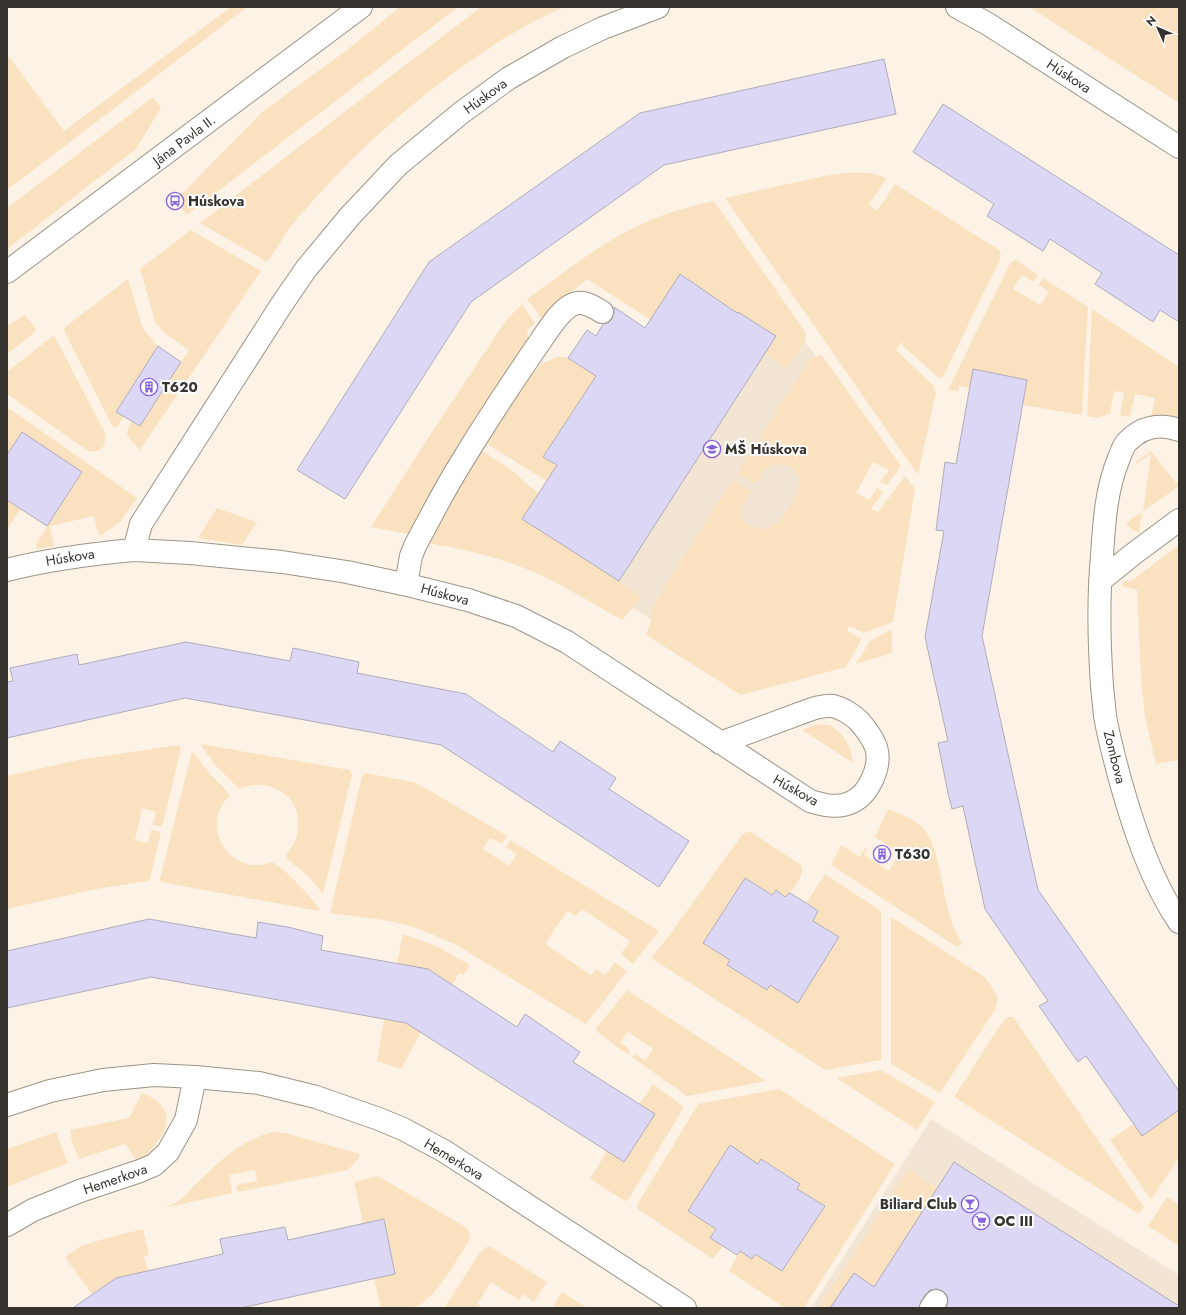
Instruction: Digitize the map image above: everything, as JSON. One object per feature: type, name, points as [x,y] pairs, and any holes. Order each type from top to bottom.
[{"type":"street","name":"Jána Pavla II.","points":[[7,272],[361,7]]},
{"type":"street","name":"Húskova","points":[[134,550],[141,524],[306,269],[350,216],[398,165],[461,113],[509,78],[562,46],[603,28],[658,7]]},
{"type":"street","name":"Húskova","points":[[957,7],[988,24],[1179,147]]},
{"type":"street","points":[[406,584],[411,556],[415,546],[460,464],[557,318],[566,308],[574,304],[584,303],[602,312]]},
{"type":"street","name":"Zombova","points":[[1179,430],[1163,426],[1145,428],[1126,443],[1116,467],[1108,498],[1103,537],[1099,620],[1105,716],[1117,768],[1131,818],[1147,862],[1171,911],[1179,922]]},
{"type":"street","points":[[1100,581],[1179,520]]},
{"type":"street","name":"Húskova","points":[[7,570],[84,554],[134,550],[190,553],[282,562],[347,572],[406,584],[468,600],[516,616],[567,642],[720,743],[810,801],[826,806],[852,802],[868,788],[874,776],[876,748],[870,736],[855,717],[834,706],[823,706],[812,709],[720,743]]},
{"type":"street","name":"Hemerkova","points":[[7,1105],[50,1091],[103,1080],[154,1075],[259,1083],[316,1097],[403,1129],[444,1151],[685,1308]]},
{"type":"street","name":"Hemerkova","points":[[7,1225],[33,1210],[80,1191],[140,1171],[154,1164],[168,1152],[186,1120],[195,1077]]},
{"type":"shaded area","points":[[231,7],[247,7],[7,190],[7,54],[64,131]]},
{"type":"shaded area","points":[[400,7],[458,7],[187,215],[175,201],[262,112],[347,50]]},
{"type":"shaded area","points":[[481,7],[564,7],[513,33],[497,43],[453,73],[391,123],[333,179],[299,216],[267,262],[200,223]]},
{"type":"shaded area","points":[[1029,7],[1179,7],[1179,103]]},
{"type":"shaded area","points":[[153,97],[161,108],[136,149],[7,249],[7,208]]},
{"type":"shaded area","points":[[845,173],[870,173],[887,178],[869,204],[877,211],[895,184],[999,250],[1001,255],[943,377],[939,378],[903,346],[902,341],[896,350],[933,385],[936,392],[918,475],[725,198],[824,176]]},
{"type":"shaded area","points":[[714,201],[806,333],[806,339],[787,368],[765,353],[776,336],[738,312],[722,338],[651,320],[587,279],[541,318],[527,299],[590,254],[640,224],[665,214]]},
{"type":"shaded area","points":[[191,230],[261,271],[140,450],[130,440],[127,434],[131,421],[140,426],[189,350],[164,333],[155,322],[140,269]]},
{"type":"shaded area","points":[[1016,260],[1038,275],[1033,282],[1022,275],[1013,289],[1040,305],[1049,292],[1038,285],[1043,278],[1088,307],[1082,415],[1023,405],[1026,380],[973,369],[970,388],[959,386],[958,391],[948,390],[1010,263]]},
{"type":"shaded area","name":"MŠ Húskova","points":[[680,274],[804,341],[817,357],[867,432],[720,663],[633,608],[522,519]]},
{"type":"shaded area","points":[[128,279],[142,326],[158,346],[116,411],[124,416],[115,428],[112,425],[64,331],[65,327]]},
{"type":"shaded area","points":[[522,304],[535,323],[527,331],[529,339],[413,535],[371,527],[506,320]]},
{"type":"shaded area","points":[[1092,309],[1179,367],[1179,420],[1150,421],[1155,398],[1135,394],[1130,417],[1120,415],[1124,393],[1114,391],[1110,414],[1097,418],[1087,416]]},
{"type":"shaded area","points":[[25,315],[36,329],[32,335],[7,354],[7,326]]},
{"type":"shaded area","points":[[53,336],[56,339],[105,433],[105,442],[100,450],[88,451],[7,394],[7,372]]},
{"type":"shaded area","points":[[820,355],[824,358],[901,466],[887,485],[880,482],[889,470],[873,462],[856,493],[869,500],[877,488],[883,492],[871,509],[878,512],[905,476],[915,489],[893,622],[864,633],[849,626],[847,631],[862,639],[846,667],[741,695],[646,635],[654,606],[674,571],[731,482],[736,482],[751,491],[741,510],[743,521],[752,527],[767,529],[779,522],[798,493],[799,477],[790,466],[777,464],[766,469],[755,484],[740,475],[739,470],[809,360]]},
{"type":"shaded area","points":[[559,356],[568,358],[596,376],[543,457],[557,465],[547,481],[487,444],[528,379],[541,364]]},
{"type":"shaded area","points":[[7,407],[137,498],[120,522],[100,536],[98,534],[94,516],[50,526],[54,546],[37,549],[36,544],[82,472],[22,433],[7,455]]},
{"type":"shaded area","points":[[482,451],[509,468],[539,494],[522,519],[559,544],[578,517],[598,530],[581,557],[641,596],[622,620],[545,577],[516,565],[487,556],[427,543]]},
{"type":"shaded area","points":[[1151,451],[1176,483],[1179,481],[1179,486],[1142,512],[1139,533],[1131,529],[1126,523],[1143,511],[1151,454],[1133,466],[1138,460]]},
{"type":"shaded area","points":[[7,500],[21,509],[7,529]]},
{"type":"shaded area","points":[[217,508],[257,522],[242,545],[198,538]]},
{"type":"shaded area","points":[[1179,545],[1179,760],[1156,764],[1145,717],[1141,678],[1137,590],[1122,586],[1123,581],[1131,581]]},
{"type":"shaded area","points":[[892,629],[892,652],[856,664],[870,641]]},
{"type":"shaded area","points":[[817,724],[830,725],[842,735],[850,748],[853,763],[802,730]]},
{"type":"shaded area","points":[[200,744],[350,770],[352,775],[323,894],[309,877],[286,858],[296,839],[298,827],[298,816],[288,797],[271,787],[260,785],[239,789],[217,767]]},
{"type":"shaded area","points":[[178,745],[181,748],[162,827],[153,825],[156,812],[142,808],[135,840],[148,843],[151,830],[161,832],[150,879],[148,881],[96,889],[7,909],[7,776],[78,760]]},
{"type":"shaded area","points":[[192,751],[210,774],[227,791],[229,796],[220,808],[217,822],[218,835],[224,847],[232,856],[244,863],[257,865],[272,862],[292,878],[320,909],[319,911],[161,882],[160,879]]},
{"type":"shaded area","points":[[365,773],[413,782],[427,789],[507,836],[502,844],[490,838],[483,849],[509,866],[517,854],[506,847],[510,840],[659,931],[633,964],[621,954],[630,941],[582,909],[576,916],[567,911],[545,944],[591,975],[596,969],[605,975],[615,962],[627,971],[586,1024],[458,946],[439,937],[419,929],[397,923],[330,913],[362,776]]},
{"type":"shaded area","points":[[888,809],[906,817],[923,828],[933,846],[950,917],[962,944],[957,947],[831,865],[841,845],[860,857],[865,848],[867,849],[864,855],[889,871],[899,853],[875,837]]},
{"type":"shaded area","points":[[747,832],[751,832],[801,865],[802,873],[800,878],[785,897],[776,890],[772,895],[745,878],[731,900],[770,985],[797,1003],[812,981],[821,957],[825,960],[839,938],[813,921],[818,911],[806,903],[825,874],[881,911],[881,1060],[825,1070],[651,958],[742,835]]},
{"type":"shaded area","points":[[891,917],[985,977],[998,997],[995,1010],[940,1093],[891,1064]]},
{"type":"shaded area","points":[[403,934],[436,946],[470,965],[463,975],[459,973],[452,985],[426,971],[397,963]]},
{"type":"shaded area","points":[[627,990],[766,1081],[687,1096],[632,1057],[635,1054],[645,1061],[653,1049],[628,1032],[620,1042],[630,1050],[628,1055],[595,1030]]},
{"type":"shaded area","points":[[1013,1017],[1144,1207],[1139,1214],[954,1097],[993,1036],[1005,1019]]},
{"type":"shaded area","points":[[384,1019],[406,1023],[421,1032],[401,1069],[377,1061]]},
{"type":"shaded area","points":[[881,1070],[935,1102],[917,1130],[836,1078]]},
{"type":"shaded area","points":[[653,1084],[684,1107],[628,1200],[625,1201],[590,1179],[607,1151]]},
{"type":"shaded area","points":[[779,1089],[895,1164],[804,1308],[785,1308],[729,1271],[740,1251],[752,1258],[755,1254],[782,1271],[795,1252],[791,1248],[810,1228],[825,1206],[797,1189],[800,1184],[762,1159],[758,1164],[730,1146],[689,1211],[716,1229],[710,1238],[723,1246],[713,1259],[638,1209],[637,1205],[698,1104]]},
{"type":"shaded area","points":[[142,1093],[155,1100],[163,1108],[166,1117],[166,1126],[162,1136],[147,1154],[138,1162],[125,1144],[79,1159],[72,1142],[70,1130],[129,1118]]},
{"type":"shaded area","points":[[1179,1110],[1179,1157],[1151,1200],[1110,1140],[1133,1124],[1142,1135]]},
{"type":"shaded area","points":[[931,1119],[1179,1275],[1179,1308],[811,1308]]},
{"type":"shaded area","points":[[56,1132],[68,1163],[7,1187],[7,1149]]},
{"type":"shaded area","points":[[275,1132],[285,1133],[360,1154],[358,1159],[348,1170],[238,1192],[236,1185],[257,1181],[255,1170],[229,1175],[232,1193],[164,1208],[181,1199],[222,1160],[242,1145],[252,1139]]},
{"type":"shaded area","points":[[908,1169],[937,1188],[874,1287],[854,1274],[830,1308],[819,1308]]},
{"type":"shaded area","points":[[378,1176],[467,1228],[470,1234],[469,1241],[437,1289],[428,1298],[412,1308],[381,1308],[354,1182]]},
{"type":"shaded area","points":[[1167,1197],[1179,1205],[1179,1246],[1148,1226]]},
{"type":"shaded area","points":[[143,1229],[149,1255],[144,1256],[148,1271],[108,1283],[92,1294],[65,1257],[81,1246]]},
{"type":"shaded area","points":[[486,1247],[491,1247],[547,1282],[534,1302],[523,1294],[519,1300],[491,1282],[477,1304],[482,1307],[481,1308],[444,1308],[481,1251]]},
{"type":"shaded area","points":[[562,1292],[587,1308],[552,1308]]},
{"type":"building","points":[[884,59],[896,114],[664,165],[471,302],[345,499],[297,470],[429,262],[640,113]]},
{"type":"building","points":[[943,104],[1179,255],[1179,322],[1160,310],[1153,322],[1095,284],[1102,273],[1050,239],[1043,251],[987,216],[994,204],[913,152]]},
{"type":"building","points":[[680,274],[737,313],[738,312],[776,336],[619,581],[522,519],[557,465],[543,457],[596,376],[568,358],[587,330],[596,336],[603,324],[608,323],[612,319],[614,307],[645,328]]},
{"type":"building","name":"T620","points":[[158,346],[181,362],[140,426],[116,412]]},
{"type":"building","points":[[973,369],[1027,380],[982,636],[1038,890],[1179,1091],[1179,1110],[1142,1136],[1086,1056],[1078,1062],[1039,1006],[1048,1001],[985,909],[963,806],[952,809],[948,793],[938,743],[948,741],[925,637],[944,531],[936,530],[945,462],[956,464]]},
{"type":"building","points":[[22,432],[82,472],[47,526],[7,500],[7,455]]},
{"type":"building","points":[[186,642],[290,661],[293,648],[359,662],[357,673],[466,694],[553,752],[560,741],[616,778],[609,789],[689,841],[659,887],[441,745],[185,698],[7,738],[7,682],[13,681],[10,668],[77,654],[79,665]]},
{"type":"building","points":[[745,878],[772,895],[776,890],[785,897],[790,893],[806,903],[818,911],[813,921],[839,937],[798,1003],[770,985],[767,990],[727,965],[730,960],[703,943]]},
{"type":"building","points":[[149,919],[256,938],[258,922],[288,927],[323,936],[321,950],[428,969],[517,1027],[525,1014],[580,1052],[573,1062],[655,1114],[624,1162],[406,1023],[151,977],[7,1008],[7,951]]},
{"type":"building","points":[[730,1145],[758,1164],[761,1159],[800,1184],[797,1189],[825,1206],[782,1271],[755,1254],[752,1259],[740,1251],[737,1255],[710,1238],[716,1229],[688,1211]]},
{"type":"building","name":"OC III","points":[[954,1162],[1179,1306],[1179,1308],[946,1308],[948,1302],[947,1295],[943,1291],[937,1289],[930,1290],[926,1294],[921,1301],[919,1308],[830,1308],[854,1273],[874,1287]]},
{"type":"building","points":[[384,1219],[395,1274],[241,1308],[73,1308],[116,1278],[223,1254],[220,1239],[285,1227],[288,1240]]},
{"type":"place","name":"Húskova","points":[[175,201]]},
{"type":"place","name":"T620","points":[[149,387]]},
{"type":"place","name":"MŠ Húskova","points":[[712,449]]},
{"type":"place","name":"T630","points":[[882,854]]},
{"type":"place","name":"Biliard Club","points":[[970,1204]]},
{"type":"place","name":"OC III","points":[[981,1221]]}]
